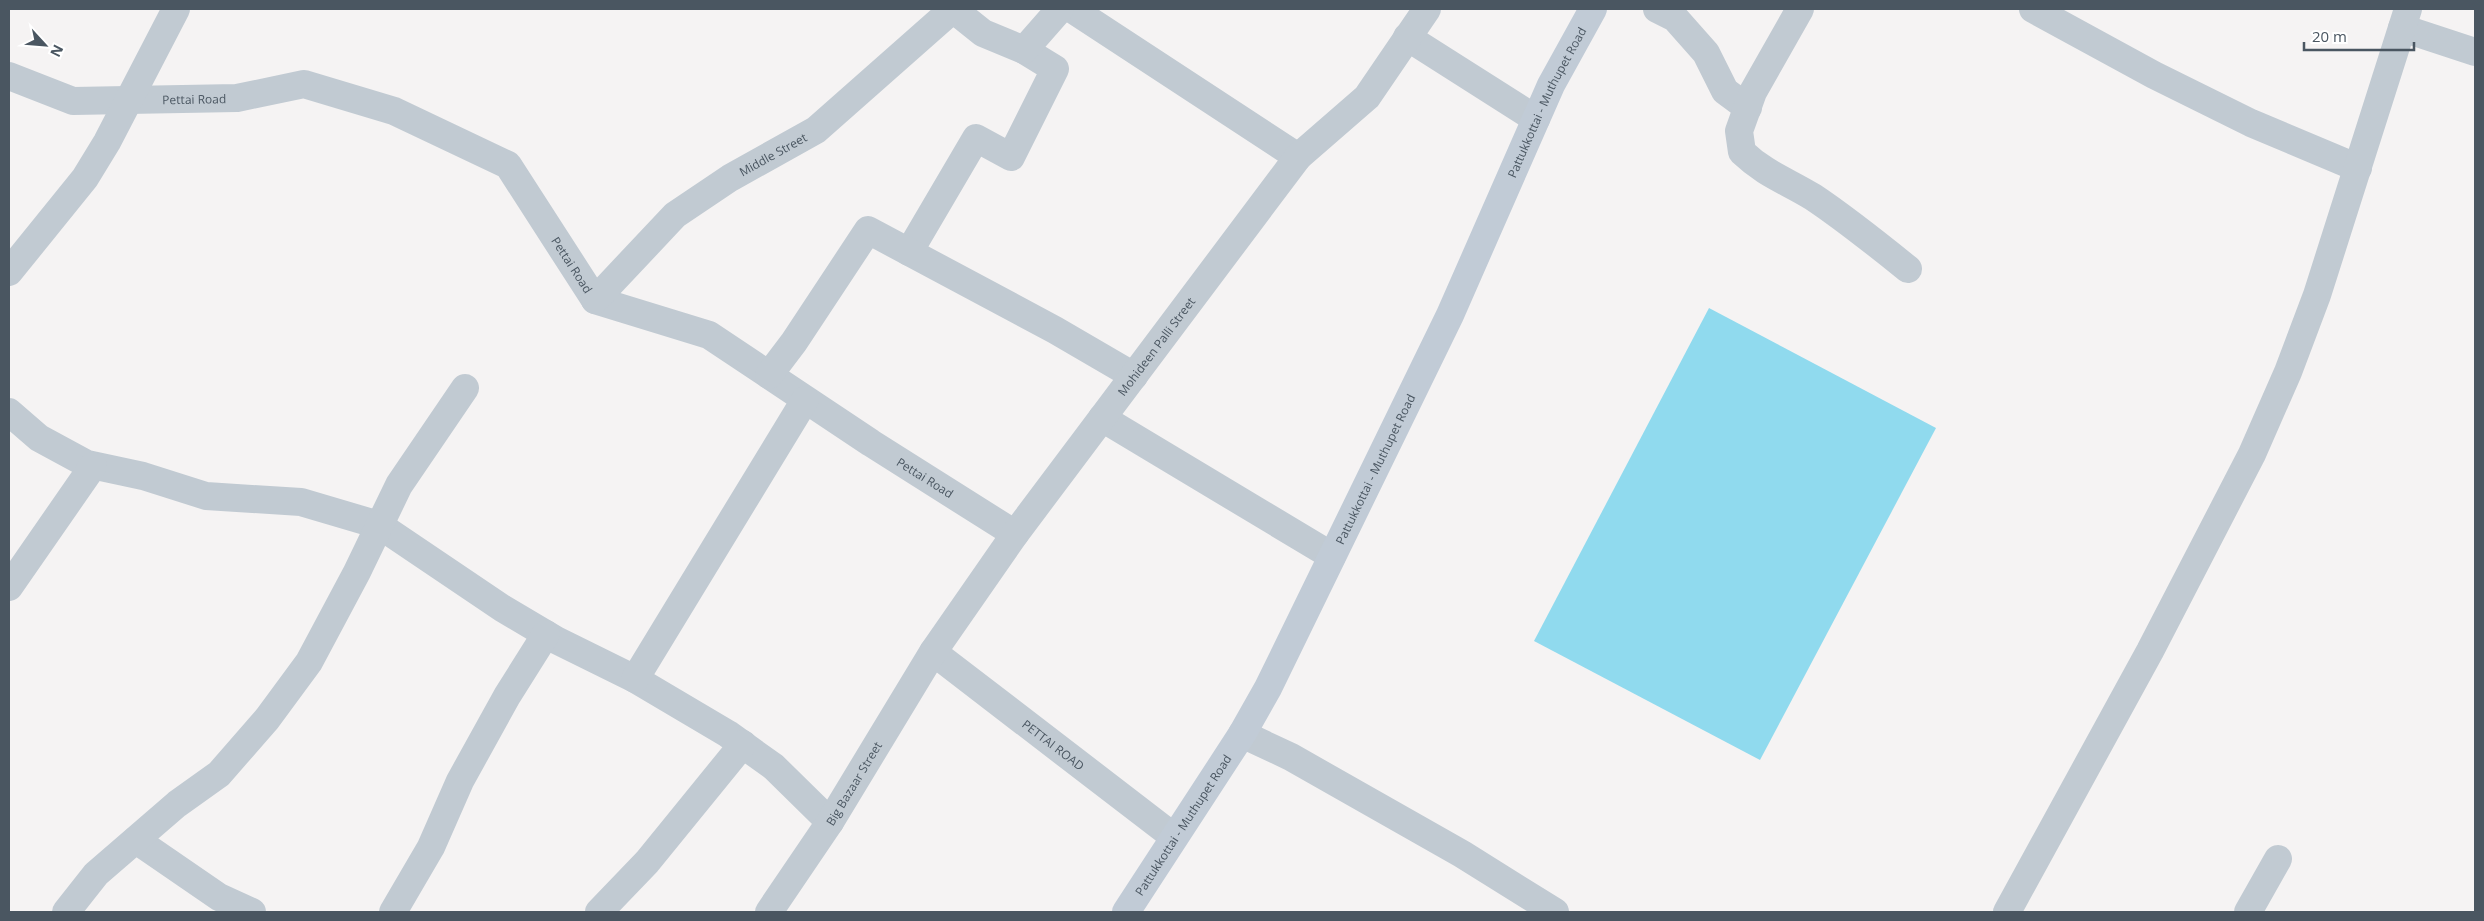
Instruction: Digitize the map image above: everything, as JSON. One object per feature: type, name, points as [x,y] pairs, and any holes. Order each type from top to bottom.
[{"type":"main road","name":"Pattukkottai - Muthupet Road","points":[[1126,912],[1242,734],[1268,688],[1450,315],[1551,85],[1593,9]]},
{"type":"street","points":[[9,272],[85,178],[129,100],[176,9]]},
{"type":"street","points":[[909,252],[976,138],[1010,157],[1055,69],[1024,50],[983,33],[953,9]]},
{"type":"street","name":"Middle Street","points":[[595,300],[675,215],[730,178],[816,130],[953,9]]},
{"type":"street","points":[[1024,50],[1060,9]]},
{"type":"street","points":[[1072,9],[1298,157]]},
{"type":"street","name":"Mohideen Palli Street","points":[[1015,534],[1298,157],[1367,97],[1427,9]]},
{"type":"street","points":[[1800,9],[1770,60],[1748,108],[1740,131],[1742,152],[1759,168],[1811,196],[1844,218],[1908,269]]},
{"type":"street","points":[[2032,9],[2154,75],[2251,123],[2358,168]]},
{"type":"street","points":[[1671,12],[1706,53],[1725,91],[1748,108]]},
{"type":"street","points":[[2007,912],[2150,651],[2252,454],[2288,372],[2317,294],[2405,18],[2475,52]]},
{"type":"street","points":[[1407,37],[1536,119]]},
{"type":"street","name":"Pettai Road","points":[[9,76],[73,101],[236,98],[304,84],[394,112],[508,165],[595,300],[709,335],[805,400],[1015,534]]},
{"type":"street","points":[[769,375],[794,342],[868,230],[1055,330],[1134,376]]},
{"type":"street","points":[[66,912],[96,874],[177,804],[220,774],[267,719],[309,662],[399,485],[466,388]]},
{"type":"street","points":[[635,679],[805,400]]},
{"type":"street","points":[[9,412],[39,438],[93,466],[143,476],[206,496],[301,502],[378,524],[502,608],[546,634],[635,679],[743,744],[774,767],[830,822]]},
{"type":"street","points":[[1102,418],[1332,556]]},
{"type":"street","points":[[9,587],[93,466]]},
{"type":"street","points":[[934,652],[1015,534]]},
{"type":"street","points":[[393,912],[431,847],[460,782],[507,696],[546,634]]},
{"type":"street","name":"Big Bazaar Street","points":[[770,912],[830,822],[934,652]]},
{"type":"street","name":"PETTAI ROAD","points":[[934,652],[1174,837]]},
{"type":"street","points":[[1242,734],[1291,757],[1462,854],[1556,912]]},
{"type":"street","points":[[599,912],[647,862],[743,744]]},
{"type":"street","points":[[136,840],[219,897],[252,912]]},
{"type":"street","points":[[2248,912],[2278,859]]},
{"type":"water","points":[[1709,308],[1936,428],[1760,760],[1534,641]]}]
